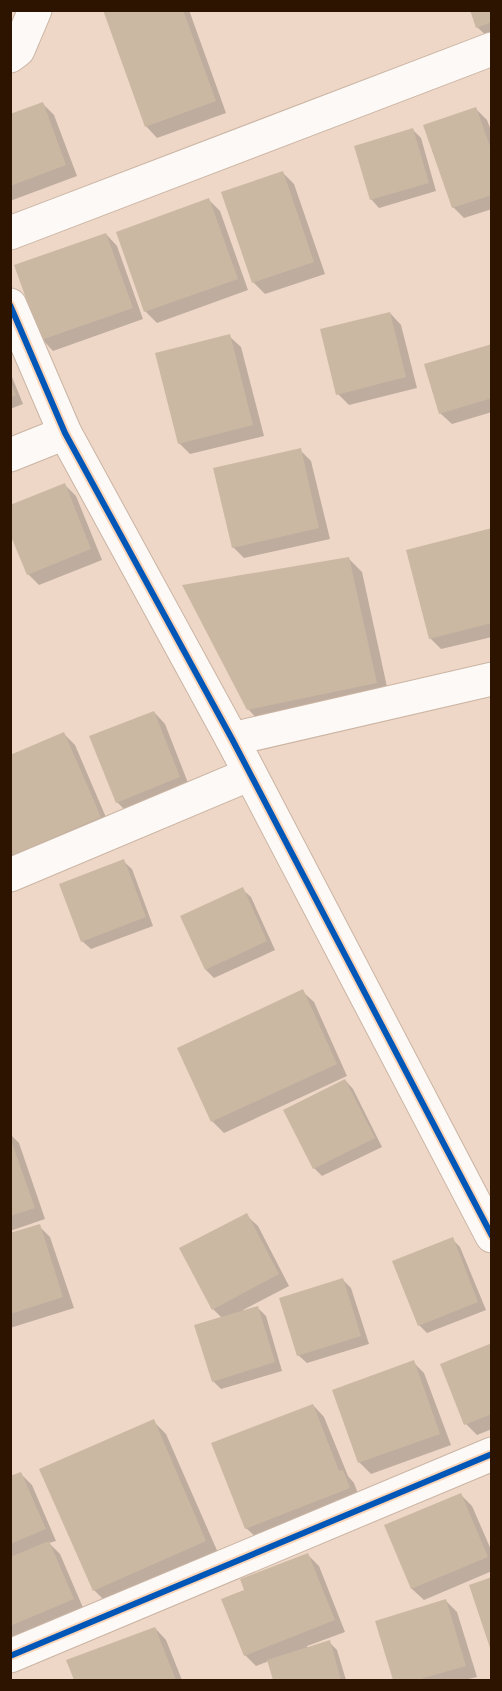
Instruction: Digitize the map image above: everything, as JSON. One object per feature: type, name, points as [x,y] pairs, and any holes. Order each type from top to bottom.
[{"type":"street","points":[[10,56],[18,50],[35,10]]},
{"type":"street","points":[[10,233],[492,49]]},
{"type":"street","points":[[10,304],[65,433],[232,739],[492,1236]]},
{"type":"street","points":[[10,455],[65,433]]},
{"type":"street","points":[[232,739],[492,679]]},
{"type":"street","points":[[10,875],[250,774]]},
{"type":"street","points":[[10,1656],[492,1455]]},
{"type":"building","points":[[103,10],[183,10],[216,101],[145,127]]},
{"type":"building","points":[[470,10],[492,10],[492,22],[476,28]]},
{"type":"building","points":[[43,102],[66,165],[10,186],[10,114]]},
{"type":"building","points":[[476,107],[492,152],[492,195],[452,208],[423,125]]},
{"type":"building","points":[[413,128],[429,183],[370,200],[354,146]]},
{"type":"building","points":[[283,171],[314,262],[252,283],[221,192]]},
{"type":"building","points":[[209,198],[238,279],[144,312],[116,232]]},
{"type":"building","points":[[106,233],[133,308],[41,340],[14,265]]},
{"type":"building","points":[[390,312],[406,377],[336,395],[320,329]]},
{"type":"building","points":[[230,334],[253,425],[178,444],[155,353]]},
{"type":"building","points":[[492,344],[492,398],[439,414],[424,364]]},
{"type":"building","points":[[10,382],[16,395],[10,398]]},
{"type":"building","points":[[301,448],[319,528],[232,548],[213,468]]},
{"type":"building","points":[[65,483],[91,549],[27,575],[10,534],[10,505]]},
{"type":"building","points":[[492,528],[492,623],[429,639],[406,550]]},
{"type":"building","points":[[349,557],[377,683],[247,710],[182,585]]},
{"type":"building","points":[[154,711],[180,777],[116,803],[89,736]]},
{"type":"building","points":[[64,732],[101,817],[10,856],[10,755]]},
{"type":"building","points":[[124,859],[146,917],[81,942],[59,884]]},
{"type":"building","points":[[243,887],[267,941],[205,970],[180,916]]},
{"type":"building","points":[[303,989],[337,1064],[211,1122],[177,1048]]},
{"type":"building","points":[[345,1079],[375,1138],[313,1169],[283,1110]]},
{"type":"building","points":[[10,1137],[35,1208],[10,1216]]},
{"type":"building","points":[[247,1213],[279,1274],[212,1310],[179,1248]]},
{"type":"building","points":[[40,1224],[63,1297],[10,1314],[10,1233]]},
{"type":"building","points":[[453,1237],[478,1302],[418,1326],[392,1261]]},
{"type":"building","points":[[343,1278],[361,1336],[297,1356],[279,1298]]},
{"type":"building","points":[[258,1306],[275,1362],[212,1382],[194,1325]]},
{"type":"building","points":[[492,1343],[492,1414],[464,1425],[440,1364]]},
{"type":"building","points":[[414,1360],[440,1434],[358,1463],[332,1390]]},
{"type":"building","points":[[313,1404],[339,1471],[343,1470],[350,1488],[245,1529],[211,1443]]},
{"type":"building","points":[[154,1419],[206,1541],[93,1591],[39,1469]]},
{"type":"building","points":[[21,1472],[46,1529],[10,1544],[10,1476]]},
{"type":"building","points":[[461,1493],[488,1557],[411,1589],[384,1525]]},
{"type":"building","points":[[49,1541],[74,1599],[10,1626],[10,1557]]},
{"type":"building","points":[[308,1553],[335,1620],[244,1656],[221,1599],[244,1590],[240,1579]]},
{"type":"building","points":[[492,1577],[492,1651],[491,1651],[469,1585]]},
{"type":"building","points":[[446,1599],[466,1666],[417,1680],[393,1680],[375,1621]]},
{"type":"building","points":[[155,1627],[176,1680],[74,1680],[66,1660]]},
{"type":"building","points":[[330,1640],[341,1680],[273,1680],[267,1660]]},
{"type":"cycle path","points":[[10,305],[65,433],[232,739],[492,1236]]},
{"type":"cycle path","points":[[10,1656],[492,1454]]}]
